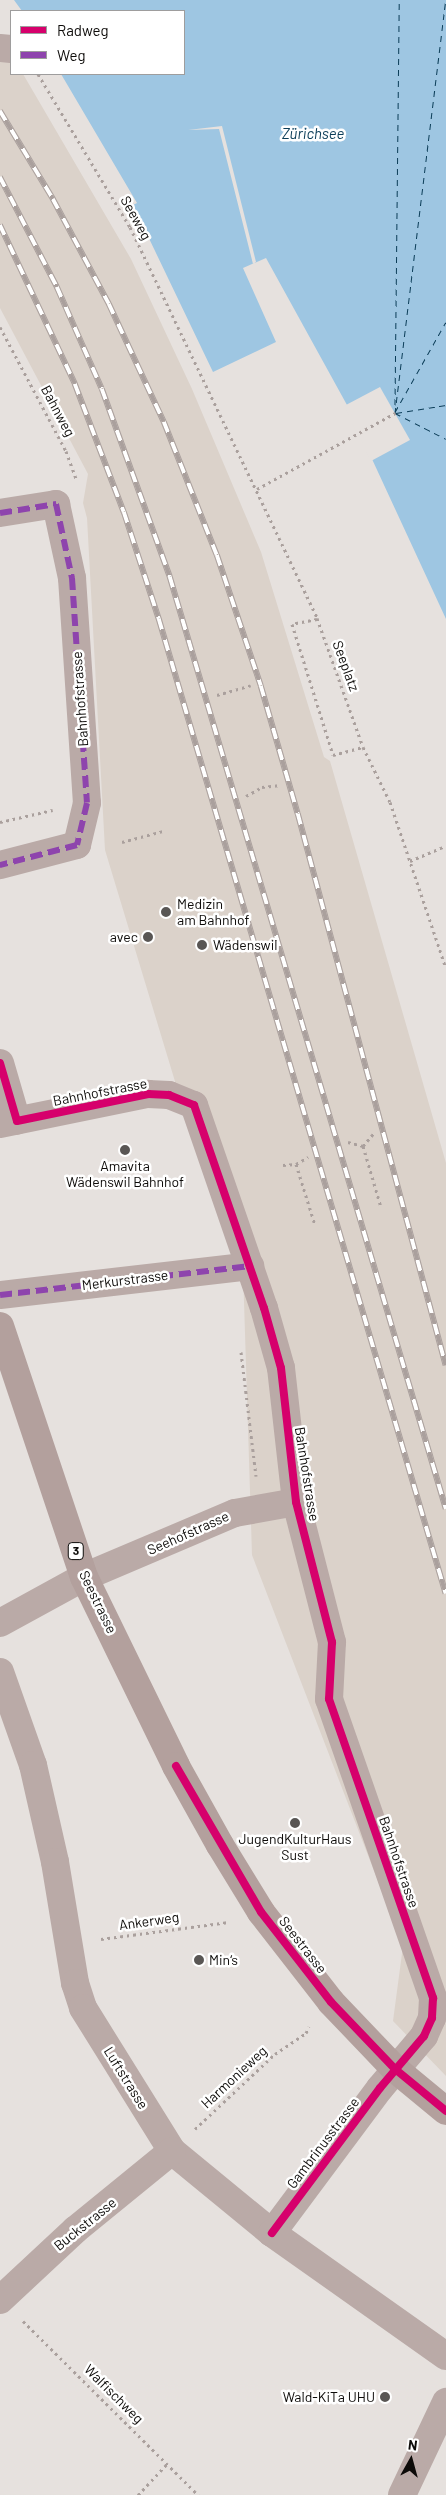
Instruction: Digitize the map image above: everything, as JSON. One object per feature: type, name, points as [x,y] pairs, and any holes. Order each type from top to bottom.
[{"type":"main road","name":"Seestrasse","points":[[0,1326],[84,1577],[176,1766],[256,1903],[331,2002],[395,2069],[446,2110]]},
{"type":"street","points":[[0,513],[56,504]]},
{"type":"street","name":"Bahnhofstrasse","points":[[0,865],[77,845],[86,803],[72,578],[56,504]]},
{"type":"street","name":"Bahnhofstrasse","points":[[0,1063],[8,1123],[148,1094],[169,1096],[194,1105],[250,1266],[281,1368],[296,1502],[332,1642],[329,1699],[433,1998],[432,2018],[424,2036],[395,2069]]},
{"type":"street","name":"Merkurstrasse","points":[[0,1295],[250,1266]]},
{"type":"street","name":"Seehofstrasse","points":[[0,1623],[84,1577],[235,1513],[296,1502]]},
{"type":"street","name":"Luftstrasse","points":[[0,1672],[33,1766],[55,1862],[68,1943],[83,2008],[172,2151],[272,2232],[446,2356]]},
{"type":"street","name":"Gambrinusstrasse","points":[[272,2232],[395,2069]]},
{"type":"street","name":"Buckstrasse","points":[[10,2308],[75,2230],[172,2151]]},
{"type":"street","points":[[402,2495],[446,2402]]},
{"type":"path","points":[[257,489],[395,413]]},
{"type":"path","points":[[317,618],[292,624],[333,754],[363,748]]},
{"type":"path","points":[[217,694],[251,684]]},
{"type":"path","points":[[246,796],[262,787],[281,785]]},
{"type":"path","points":[[122,842],[163,831]]},
{"type":"path","points":[[410,861],[446,846]]},
{"type":"path","points":[[363,1146],[374,1133]]},
{"type":"path","points":[[348,1142],[363,1146]]},
{"type":"path","points":[[363,1146],[381,1207]]},
{"type":"path","points":[[283,1165],[296,1164],[308,1157]]},
{"type":"path","points":[[296,1164],[315,1226]]},
{"type":"path","points":[[138,2495],[167,2464]]},
{"type":"shaded area","points":[[0,40],[10,55],[10,75],[24,75],[131,259],[192,389],[261,552],[324,757],[330,761],[446,1163],[446,2076],[393,2021],[403,1946],[252,1555],[243,1270],[190,1131],[105,850],[87,518],[83,503],[88,474],[0,308]]},
{"type":"water","name":"Zürichsee","points":[[14,0],[446,0],[446,619],[347,405],[266,258],[243,268],[276,342],[213,372],[133,205],[137,203],[62,75],[185,75],[185,10],[21,10]]},
{"type":"pier","points":[[222,126],[256,262],[253,264],[219,129],[188,130]]},
{"type":"pier","points":[[380,387],[410,440],[371,461],[344,406]]},
{"type":"ferry route","points":[[395,405],[399,0]]},
{"type":"ferry route","points":[[395,413],[446,0]]},
{"type":"ferry route","points":[[395,412],[446,322]]},
{"type":"ferry route","points":[[396,413],[446,405]]},
{"type":"ferry route","points":[[395,413],[446,439]]},
{"type":"railway","points":[[0,111],[53,199],[109,304],[164,422],[217,555],[261,686],[298,814],[446,1366]]},
{"type":"railway","points":[[0,177],[57,287],[102,389],[170,577],[446,1509]]},
{"type":"railway","points":[[0,225],[75,384],[124,512],[159,619],[446,1594]]},
{"type":"marked path","points":[[0,513],[56,504],[72,578],[87,803],[77,845],[0,865]]},
{"type":"marked path","points":[[0,1295],[250,1266]]},
{"type":"cycle path","points":[[0,1063],[17,1121],[148,1094],[169,1095],[194,1105],[264,1308],[281,1368],[296,1502],[332,1642],[329,1699],[433,1998],[432,2018],[424,2036],[380,2088],[272,2233]]},
{"type":"cycle path","points":[[176,1766],[261,1912],[331,2002],[395,2069],[446,2111]]},
{"type":"place","name":"Medizin am Bahnhof","points":[[166,912]]},
{"type":"place","name":"avec","points":[[148,937]]},
{"type":"place","name":"Wädenswil","points":[[202,945]]},
{"type":"place","name":"Amavita Wädenswil Bahnhof","points":[[125,1150]]},
{"type":"place","name":"JugendKulturHaus Sust","points":[[295,1823]]},
{"type":"place","name":"Min‘s","points":[[199,1960]]},
{"type":"place","name":"Wald-KiTa UHU","points":[[385,2397]]}]
